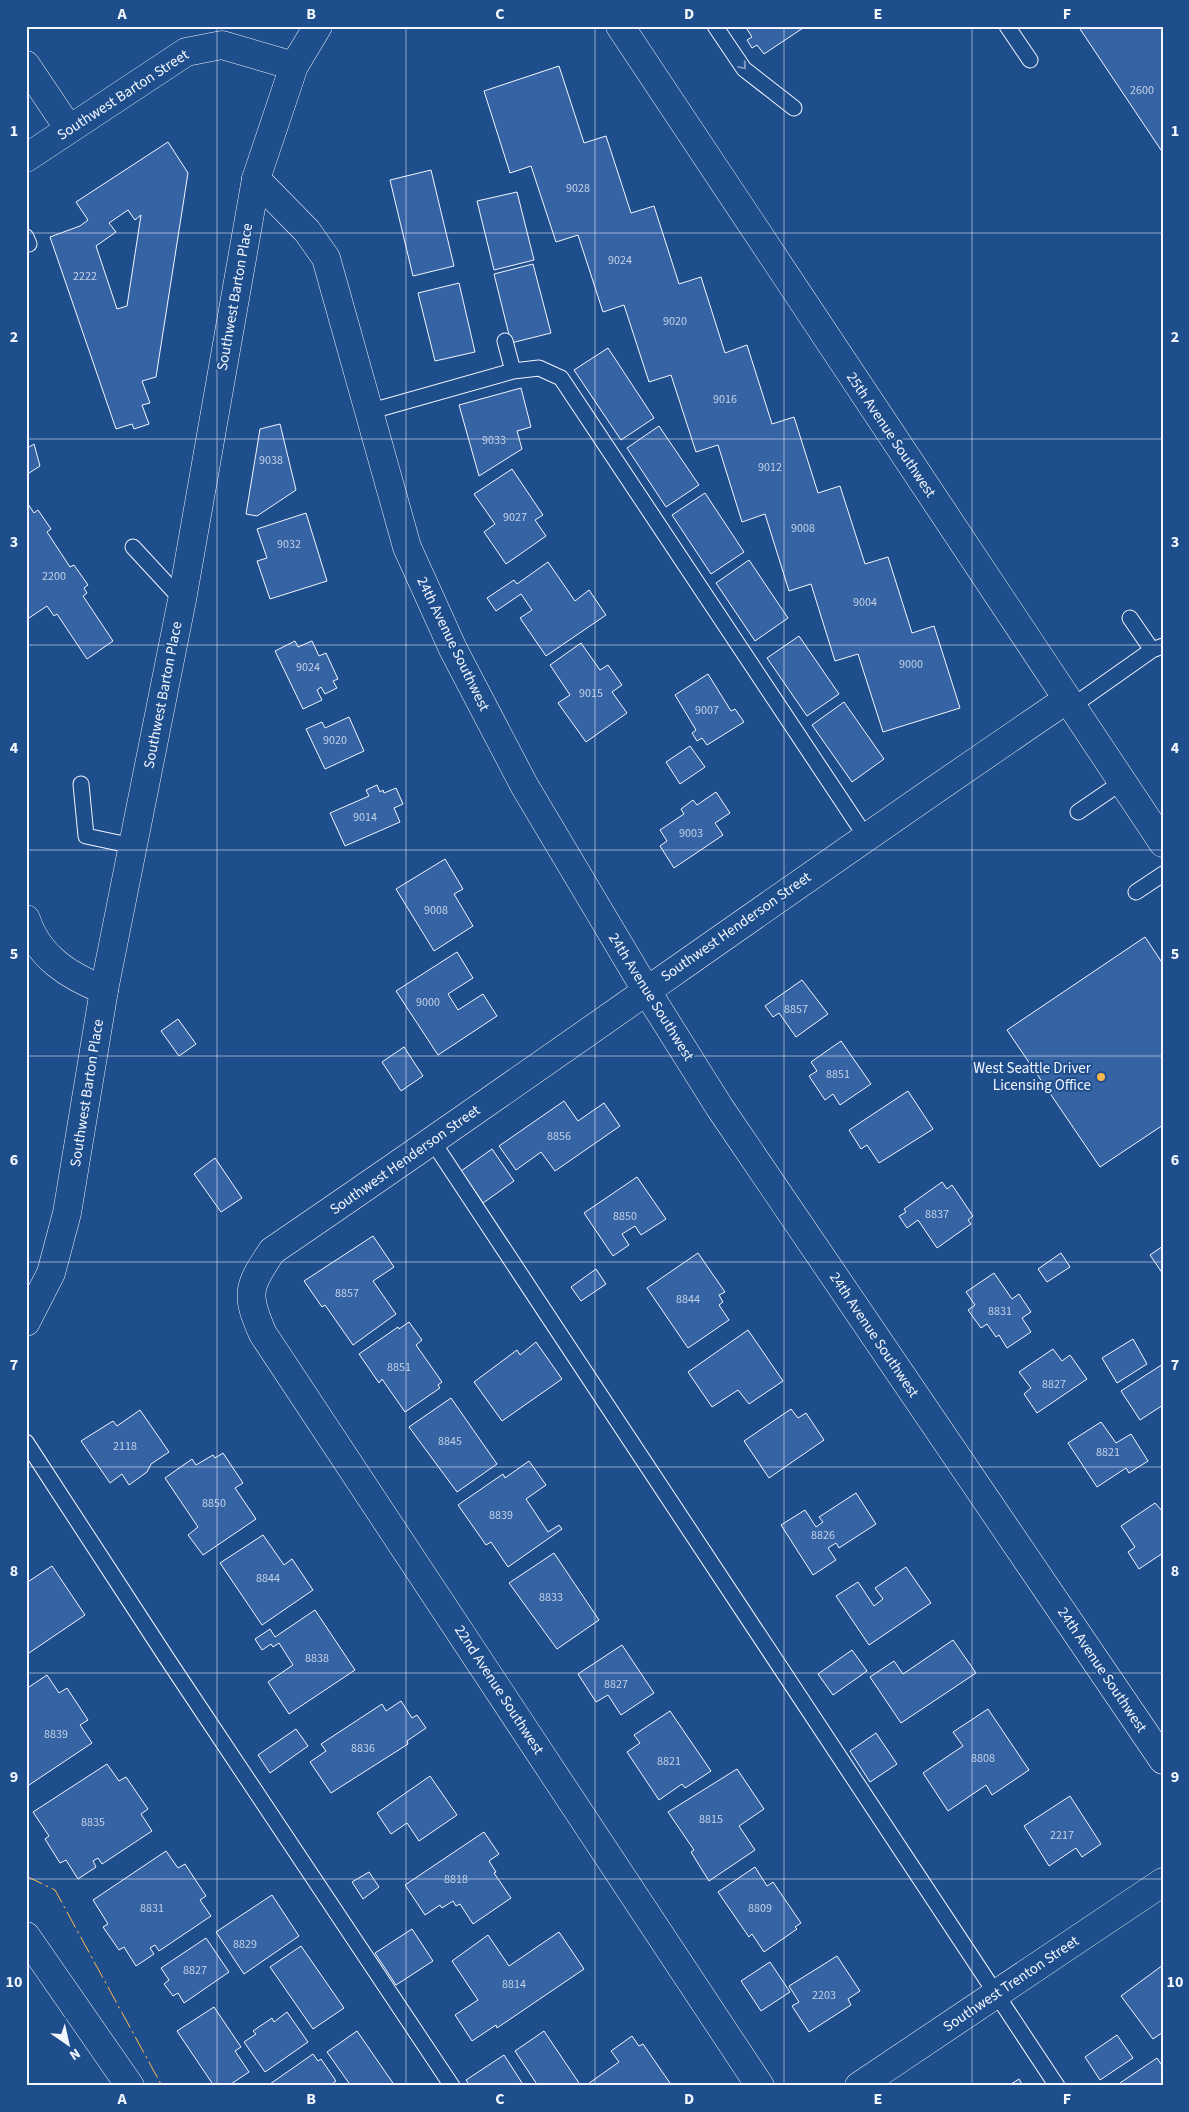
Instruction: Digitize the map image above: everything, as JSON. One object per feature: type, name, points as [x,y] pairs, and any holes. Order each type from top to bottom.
[{"type":"street","points":[[294,66],[318,26]]},
{"type":"street","name":"25th Avenue Southwest","points":[[620,26],[1163,843]]},
{"type":"street","name":"Southwest Barton Street","points":[[26,158],[186,52],[222,45],[294,66]]},
{"type":"street","points":[[26,65],[69,129]]},
{"type":"street","name":"Southwest Barton Place","points":[[26,1322],[51,1273],[67,1213],[104,990],[182,600],[256,179],[294,66]]},
{"type":"street","name":"24th Avenue Southwest","points":[[256,179],[307,231],[326,258],[407,547],[453,649],[524,785],[646,990],[720,1108],[1163,1760]]},
{"type":"street","name":"Southwest Henderson Street","points":[[252,1290],[256,1275],[272,1251],[433,1142],[646,990],[866,837],[1069,704]]},
{"type":"street","points":[[26,919],[42,951],[60,968],[78,979],[104,990]]},
{"type":"street","name":"22nd Avenue Southwest","points":[[252,1290],[251,1308],[263,1334],[760,2086]]},
{"type":"street","name":"Southwest Trenton Street","points":[[859,2086],[1163,1882]]},
{"type":"street","points":[[26,1936],[130,2086]]},
{"type":"lane","points":[[715,26],[744,69],[794,108]]},
{"type":"lane","points":[[1007,26],[1030,60]]},
{"type":"lane","points":[[505,341],[513,371]]},
{"type":"lane","points":[[368,412],[513,371],[538,368],[561,378],[866,837]]},
{"type":"lane","points":[[133,547],[182,600]]},
{"type":"lane","points":[[1130,618],[1157,648]]},
{"type":"lane","name":"Southwest Henderson Street","points":[[1069,704],[1157,648]]},
{"type":"lane","points":[[1078,812],[1122,782]]},
{"type":"lane","points":[[81,784],[86,836],[133,846]]},
{"type":"lane","points":[[1136,892],[1163,874]]},
{"type":"lane","points":[[433,1142],[995,1995],[1057,2086]]},
{"type":"lane","points":[[26,1442],[173,1668],[452,2086]]},
{"type":"building","points":[[745,26],[806,26],[764,54],[757,45],[752,48],[747,40],[752,37]]},
{"type":"building","points":[[1078,26],[1163,26],[1163,153]]},
{"type":"building","points":[[559,66],[584,143],[606,136],[631,213],[654,206],[679,284],[701,277],[725,353],[747,345],[772,424],[794,417],[818,493],[840,486],[865,564],[888,557],[912,633],[934,626],[960,708],[883,732],[858,654],[835,661],[811,584],[789,591],[765,514],[742,522],[718,445],[696,452],[671,375],[649,382],[624,305],[603,312],[578,235],[556,242],[531,166],[510,173],[484,91]]},
{"type":"building","points":[[168,142],[188,173],[156,377],[142,381],[150,403],[142,405],[149,424],[134,429],[132,424],[116,429],[50,237],[80,226],[88,220],[76,202]],"holes":[[[128,210],[135,220],[141,215],[127,306],[117,309],[96,246],[116,232],[109,223]]]},
{"type":"building","points":[[431,170],[454,266],[413,276],[390,180]]},
{"type":"building","points":[[517,192],[534,260],[494,270],[477,201]]},
{"type":"building","points":[[533,264],[551,333],[511,343],[494,274]]},
{"type":"building","points":[[459,283],[475,352],[435,361],[418,293]]},
{"type":"building","points":[[608,348],[654,418],[621,440],[574,370]]},
{"type":"building","points":[[521,388],[531,427],[517,431],[522,449],[479,476],[459,405]]},
{"type":"building","points":[[280,424],[296,490],[257,516],[246,514],[260,429]]},
{"type":"building","points":[[659,426],[699,485],[666,507],[627,448]]},
{"type":"building","points":[[34,444],[40,466],[26,475],[26,449]]},
{"type":"building","points":[[512,469],[543,515],[535,520],[546,536],[506,564],[484,532],[495,524],[474,494]]},
{"type":"building","points":[[705,493],[744,552],[711,574],[672,515]]},
{"type":"building","points":[[26,501],[34,513],[38,510],[51,529],[47,532],[70,567],[74,565],[88,585],[84,588],[87,593],[83,596],[113,641],[87,659],[57,614],[54,616],[47,606],[26,620]]},
{"type":"building","points":[[306,513],[327,581],[270,599],[257,561],[267,558],[257,529]]},
{"type":"building","points":[[749,560],[788,618],[755,641],[716,583]]},
{"type":"building","points":[[548,562],[575,601],[589,590],[606,615],[546,656],[520,618],[532,610],[521,594],[496,611],[487,598],[514,580],[517,584]]},
{"type":"building","points":[[799,636],[839,694],[807,716],[767,658]]},
{"type":"building","points":[[295,641],[298,647],[312,641],[319,656],[326,653],[338,679],[333,681],[337,688],[325,694],[321,687],[317,690],[322,700],[303,709],[275,651]]},
{"type":"building","points":[[581,643],[600,670],[608,665],[622,685],[612,692],[627,713],[586,742],[558,703],[570,695],[550,665]]},
{"type":"building","points":[[708,674],[731,711],[735,709],[744,722],[707,745],[702,738],[697,741],[692,733],[696,730],[675,695]]},
{"type":"building","points":[[844,702],[884,759],[852,782],[812,725]]},
{"type":"building","points":[[349,717],[364,751],[325,769],[306,729],[322,722],[325,728]]},
{"type":"building","points":[[690,746],[705,767],[680,784],[666,762]]},
{"type":"building","points":[[377,785],[380,792],[383,790],[384,793],[396,788],[403,804],[394,808],[400,822],[345,846],[330,813],[369,796],[366,790]]},
{"type":"building","points":[[716,792],[730,813],[715,823],[723,835],[674,868],[660,846],[667,841],[660,830],[684,814],[681,809],[693,800],[697,805]]},
{"type":"building","points":[[445,859],[463,889],[454,894],[473,926],[434,951],[396,889]]},
{"type":"building","name":"West Seattle Driver Licensing Office","points":[[1145,937],[1163,964],[1163,1125],[1100,1167],[1007,1030]]},
{"type":"building","points":[[457,952],[473,978],[448,994],[458,1010],[483,994],[497,1016],[438,1055],[396,991]]},
{"type":"building","points":[[802,980],[828,1014],[796,1037],[779,1013],[773,1017],[765,1006]]},
{"type":"building","points":[[178,1019],[196,1044],[179,1056],[161,1031]]},
{"type":"building","points":[[841,1041],[871,1084],[840,1105],[833,1094],[825,1100],[809,1076],[817,1071],[811,1062]]},
{"type":"building","points":[[404,1047],[423,1076],[401,1091],[382,1062]]},
{"type":"building","points":[[908,1091],[933,1129],[879,1163],[867,1145],[861,1149],[849,1130]]},
{"type":"building","points":[[564,1101],[578,1121],[604,1103],[620,1126],[555,1171],[541,1152],[516,1170],[499,1146]]},
{"type":"building","points":[[492,1149],[514,1181],[483,1203],[461,1171]]},
{"type":"building","points":[[215,1158],[242,1198],[221,1212],[194,1174]]},
{"type":"building","points":[[637,1177],[666,1219],[641,1235],[635,1226],[622,1234],[629,1245],[613,1256],[584,1213]]},
{"type":"building","points":[[942,1182],[947,1189],[952,1185],[973,1216],[968,1220],[971,1224],[937,1248],[918,1220],[907,1228],[899,1216],[906,1212],[904,1209]]},
{"type":"building","points":[[373,1236],[394,1267],[373,1281],[396,1314],[353,1345],[325,1305],[322,1307],[304,1281]]},
{"type":"building","points":[[1163,1246],[1163,1274],[1150,1255]]},
{"type":"building","points":[[698,1253],[725,1292],[719,1295],[723,1302],[719,1305],[729,1320],[688,1348],[647,1288]]},
{"type":"building","points":[[1061,1253],[1070,1267],[1047,1282],[1038,1269]]},
{"type":"building","points":[[596,1269],[606,1284],[581,1301],[571,1287]]},
{"type":"building","points":[[994,1273],[1012,1299],[1019,1294],[1031,1312],[1022,1318],[1031,1332],[1007,1348],[999,1335],[996,1337],[987,1324],[981,1328],[968,1310],[975,1305],[966,1292]]},
{"type":"building","points":[[409,1322],[422,1340],[416,1345],[442,1382],[438,1385],[440,1388],[405,1412],[382,1379],[379,1383],[359,1354],[398,1327],[399,1329]]},
{"type":"building","points":[[748,1330],[783,1381],[749,1404],[738,1390],[712,1407],[688,1372]]},
{"type":"building","points":[[1133,1339],[1147,1364],[1117,1383],[1102,1358]]},
{"type":"building","points":[[536,1342],[562,1379],[502,1421],[474,1382],[517,1350],[520,1355]]},
{"type":"building","points":[[1053,1349],[1062,1361],[1070,1355],[1087,1379],[1037,1413],[1024,1394],[1031,1388],[1019,1372]]},
{"type":"building","points":[[1163,1364],[1163,1405],[1140,1420],[1121,1391]]},
{"type":"building","points":[[451,1398],[497,1464],[457,1492],[409,1427]]},
{"type":"building","points":[[791,1409],[798,1418],[806,1413],[824,1440],[769,1478],[744,1441]]},
{"type":"building","points":[[140,1410],[169,1452],[151,1464],[147,1472],[129,1485],[122,1474],[110,1483],[81,1441],[113,1421],[117,1426]]},
{"type":"building","points":[[1101,1422],[1116,1443],[1131,1434],[1148,1461],[1129,1473],[1126,1468],[1097,1487],[1068,1443]]},
{"type":"building","points":[[223,1453],[243,1483],[235,1488],[256,1519],[203,1555],[188,1535],[198,1527],[165,1478],[192,1459],[196,1465],[213,1455],[215,1458]]},
{"type":"building","points":[[529,1461],[546,1485],[526,1499],[548,1532],[559,1525],[562,1529],[508,1567],[491,1542],[486,1545],[458,1505],[503,1474],[505,1478]]},
{"type":"building","points":[[856,1493],[876,1524],[839,1548],[836,1543],[828,1548],[836,1560],[813,1575],[781,1525],[805,1510],[816,1527],[823,1522],[819,1517]]},
{"type":"building","points":[[1155,1503],[1163,1512],[1163,1553],[1139,1569],[1128,1552],[1135,1547],[1121,1526]]},
{"type":"building","points":[[263,1535],[284,1565],[292,1559],[313,1590],[262,1625],[220,1563]]},
{"type":"building","points":[[554,1553],[599,1620],[557,1649],[509,1583]]},
{"type":"building","points":[[52,1566],[85,1615],[26,1655],[26,1583]]},
{"type":"building","points":[[906,1567],[931,1603],[869,1645],[836,1596],[858,1582],[874,1606],[883,1599],[875,1588]]},
{"type":"building","points":[[315,1610],[355,1670],[289,1714],[268,1682],[293,1665],[279,1643],[273,1647],[271,1644],[262,1650],[255,1639],[270,1629],[275,1637]]},
{"type":"building","points":[[953,1640],[976,1673],[901,1723],[870,1677],[894,1661],[903,1674]]},
{"type":"building","points":[[622,1645],[654,1693],[621,1715],[608,1695],[596,1702],[578,1674]]},
{"type":"building","points":[[852,1650],[867,1671],[833,1695],[818,1674]]},
{"type":"building","points":[[47,1675],[59,1693],[67,1688],[88,1720],[80,1725],[92,1743],[26,1787],[26,1689]]},
{"type":"building","points":[[401,1701],[412,1718],[417,1715],[426,1728],[407,1741],[408,1744],[331,1793],[310,1762],[326,1751],[321,1744],[382,1704],[386,1711]]},
{"type":"building","points":[[988,1709],[1029,1770],[992,1795],[986,1785],[948,1811],[923,1773],[963,1746],[953,1732]]},
{"type":"building","points":[[670,1711],[711,1771],[685,1788],[682,1784],[659,1800],[627,1752],[640,1743],[634,1735]]},
{"type":"building","points":[[296,1729],[308,1746],[270,1773],[258,1755]]},
{"type":"building","points":[[876,1733],[897,1764],[870,1782],[850,1751]]},
{"type":"building","points":[[107,1764],[119,1781],[126,1777],[148,1809],[141,1814],[152,1831],[102,1864],[98,1858],[93,1861],[96,1867],[78,1879],[66,1860],[60,1863],[45,1839],[49,1836],[33,1812]]},
{"type":"building","points":[[737,1769],[764,1809],[739,1826],[755,1850],[709,1881],[691,1852],[694,1850],[668,1812]]},
{"type":"building","points":[[430,1776],[457,1815],[419,1841],[407,1823],[391,1834],[377,1813]]},
{"type":"building","points":[[1070,1796],[1101,1844],[1082,1857],[1076,1848],[1049,1866],[1024,1826]]},
{"type":"building","points":[[484,1832],[499,1854],[489,1861],[496,1872],[494,1873],[511,1898],[473,1924],[460,1904],[456,1906],[453,1901],[442,1908],[440,1905],[425,1915],[405,1885]]},
{"type":"building","points":[[166,1851],[178,1868],[185,1864],[206,1896],[200,1900],[211,1916],[159,1951],[155,1945],[150,1948],[154,1954],[136,1966],[124,1947],[119,1950],[103,1927],[108,1924],[93,1900]]},
{"type":"building","points":[[755,1867],[767,1886],[773,1882],[801,1923],[795,1927],[797,1929],[764,1952],[752,1934],[749,1937],[718,1892]]},
{"type":"building","points":[[369,1872],[379,1887],[363,1899],[352,1882]]},
{"type":"building","points":[[272,1895],[299,1936],[244,1974],[216,1932]]},
{"type":"building","points":[[412,1929],[433,1961],[396,1985],[375,1953]]},
{"type":"building","points":[[559,1932],[584,1969],[497,2028],[496,2025],[472,2041],[455,2015],[478,2000],[452,1961],[488,1935],[509,1966]]},
{"type":"building","points":[[206,1938],[229,1972],[184,2003],[178,1993],[173,1996],[164,1984],[169,1980],[161,1968]]},
{"type":"building","points":[[301,1946],[344,2008],[313,2029],[270,1967]]},
{"type":"building","points":[[837,1956],[860,1991],[848,1999],[851,2005],[809,2032],[792,2006],[799,2002],[789,1986]]},
{"type":"building","points":[[770,1962],[790,1992],[761,2011],[741,1981]]},
{"type":"building","points":[[1163,1965],[1163,2032],[1153,2039],[1121,1996]]},
{"type":"building","points":[[214,2007],[241,2047],[235,2051],[249,2072],[228,2086],[214,2086],[177,2031]]},
{"type":"building","points":[[287,2012],[308,2042],[265,2072],[244,2042],[256,2034],[253,2031],[272,2018],[274,2022]]},
{"type":"building","points":[[357,2031],[395,2086],[351,2086],[327,2052]]},
{"type":"building","points":[[544,2031],[581,2086],[538,2086],[515,2051]]},
{"type":"building","points":[[1117,2035],[1133,2058],[1100,2080],[1085,2057]]},
{"type":"building","points":[[632,2036],[639,2046],[643,2044],[672,2086],[585,2086],[619,2062],[611,2051]]},
{"type":"building","points":[[313,2054],[318,2061],[321,2059],[336,2081],[329,2086],[272,2086],[270,2084]]},
{"type":"building","points":[[504,2055],[524,2086],[470,2086],[466,2080]]},
{"type":"building","points":[[1157,2058],[1163,2067],[1163,2086],[1122,2086],[1120,2083]]},
{"type":"building","points":[[1019,2079],[1023,2086],[1008,2086]]},
{"type":"power","points":[[26,1876],[55,1890],[162,2086]]},
{"type":"place","name":"West Seattle Driver Licensing Office","points":[[1101,1077]]}]
